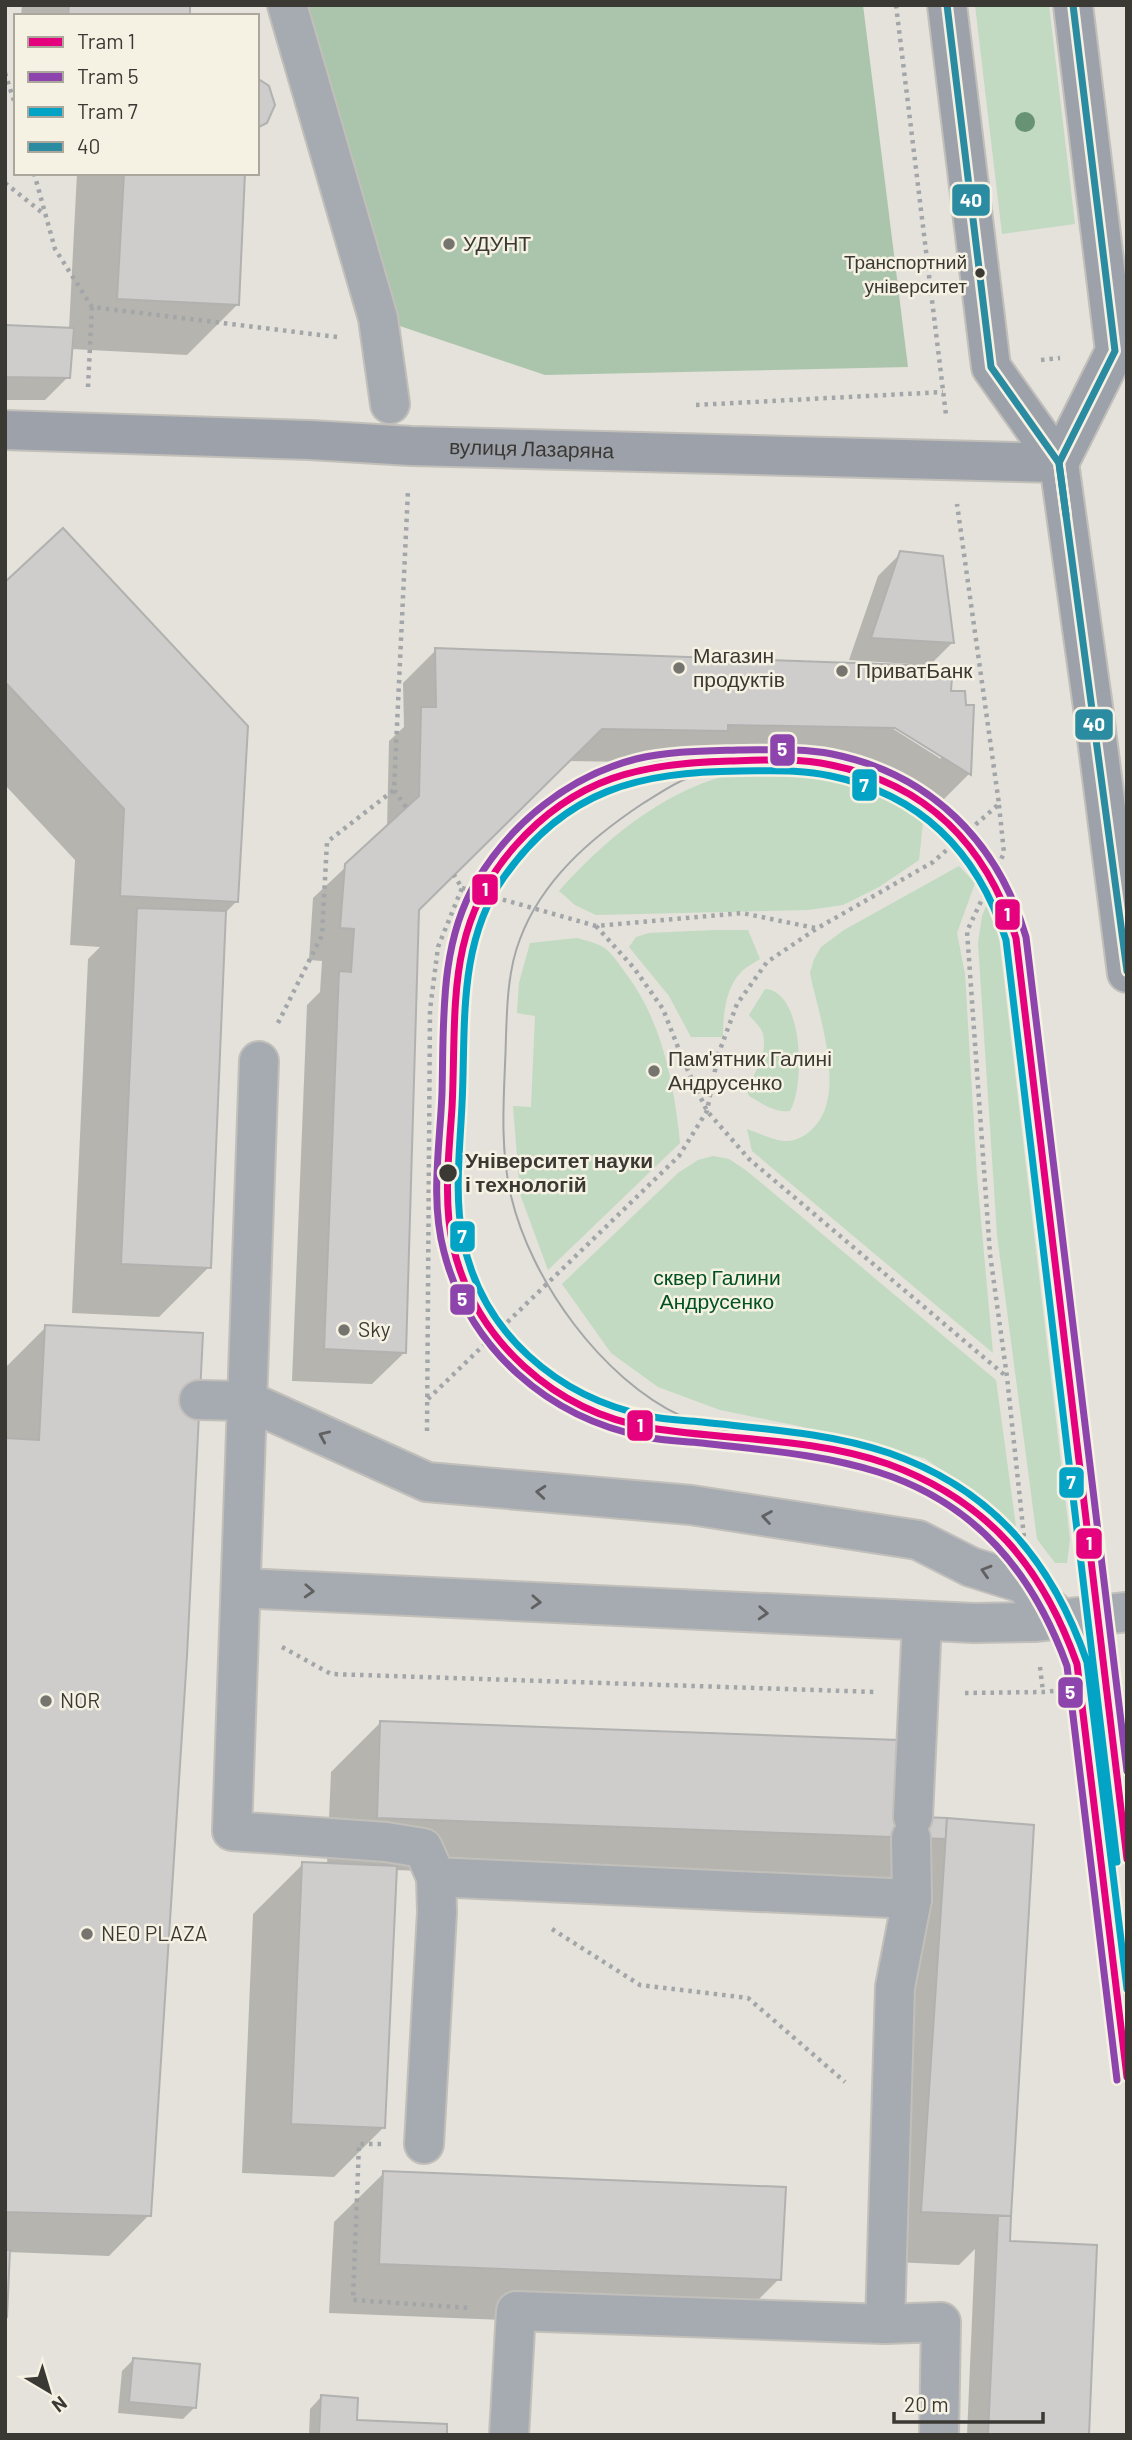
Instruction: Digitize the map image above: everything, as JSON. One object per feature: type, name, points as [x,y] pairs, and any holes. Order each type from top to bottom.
[{"type":"main road","points":[[947,5],[991,367],[1059,463],[1126,955]]},
{"type":"main road","points":[[1059,463],[1115,351],[1073,5]]},
{"type":"main road","name":"вулиця Лазаряна","points":[[5,430],[296,439],[411,446],[1059,463]]},
{"type":"lane","points":[[286,5],[378,318],[390,404]]},
{"type":"lane","points":[[259,1061],[232,1831],[386,1842],[423,1848],[436,1877],[437,1912],[424,2144]]},
{"type":"lane","points":[[199,1400],[247,1401],[427,1482],[691,1505],[918,1540],[971,1567],[1022,1583],[1042,1612]]},
{"type":"lane","points":[[240,1606],[922,1621],[1042,1612],[1127,1612]]},
{"type":"lane","points":[[885,2324],[895,1987],[912,1899],[912,1827],[922,1621]]},
{"type":"lane","points":[[436,1877],[912,1899]]},
{"type":"lane","points":[[509,2435],[516,2311],[885,2324],[941,2322],[939,2435]]},
{"type":"path","points":[[896,5],[951,459],[1004,853],[967,931],[990,1254],[1042,1612],[1043,1692]]},
{"type":"path","points":[[5,74],[14,101]]},
{"type":"path","points":[[35,175],[55,249],[92,307],[88,394]]},
{"type":"path","points":[[5,183],[45,215]]},
{"type":"path","points":[[92,307],[382,342]]},
{"type":"path","points":[[406,807],[394,790],[411,446]]},
{"type":"path","points":[[259,1061],[322,935],[327,842],[394,790]]},
{"type":"path","points":[[428,1399],[679,1156],[707,1111],[718,1055],[737,1004],[767,962],[816,929],[933,862],[999,804]]},
{"type":"path","points":[[454,876],[462,888],[596,926],[742,913],[816,929]]},
{"type":"path","points":[[427,1482],[430,1010],[438,947],[462,888]]},
{"type":"path","points":[[596,926],[634,968],[663,1009],[707,1111],[749,1159],[1007,1377]]},
{"type":"path","points":[[240,1606],[331,1674],[919,1694],[1043,1692],[1081,1688]]},
{"type":"path","points":[[549,1928],[640,1984],[748,1998],[891,2122]]},
{"type":"path","points":[[424,2144],[359,2144],[353,2300],[516,2311]]},
{"type":"green space","name":"УДУНТ","points":[[305,5],[863,5],[908,367],[545,375],[391,323]]},
{"type":"green space","points":[[975,5],[1049,5],[1075,224],[1002,234]]},
{"type":"green space","points":[[784,773],[858,787],[908,810],[923,822],[919,860],[879,887],[843,905],[808,910],[596,915],[575,905],[559,891],[614,838],[678,794],[732,774]]},
{"type":"green space","points":[[959,866],[975,883],[957,933],[965,974],[977,1176],[993,1353],[752,1151],[747,1129],[778,1140],[792,1140],[810,1131],[825,1110],[829,1092],[827,1051],[810,973],[821,947],[844,930]]},
{"type":"green space","points":[[987,904],[998,929],[1070,1539],[1067,1563],[1055,1563],[1037,1539],[997,1235],[978,943],[982,916]]},
{"type":"green space","points":[[748,930],[760,959],[741,972],[731,986],[724,1011],[723,1037],[691,1037],[669,996],[629,947],[636,937],[649,933]]},
{"type":"green space","points":[[577,938],[597,944],[610,953],[650,1014],[665,1055],[680,1143],[548,1270],[520,1194],[513,1106],[531,1107],[535,1016],[517,1013],[519,983],[530,943]]},
{"type":"green space","points":[[765,989],[778,994],[787,1005],[798,1041],[798,1082],[790,1111],[768,1107],[749,1096],[747,1091],[764,1049],[761,1029],[749,1015]]},
{"type":"green space","name":"сквер Галини Андрусенко","points":[[713,1156],[729,1159],[747,1171],[996,1380],[1017,1534],[975,1492],[924,1458],[799,1426],[720,1410],[658,1387],[611,1353],[562,1284],[678,1173],[698,1160]]},
{"type":"building","points":[[69,5],[190,5],[190,14],[68,14]]},
{"type":"building","points":[[259,79],[269,86],[275,105],[267,123],[259,127]]},
{"type":"building","points":[[124,175],[245,175],[239,305],[117,299]]},
{"type":"building","points":[[5,325],[74,328],[70,378],[5,377]]},
{"type":"building","points":[[63,528],[248,726],[238,902],[120,896],[124,809],[5,682],[5,582]]},
{"type":"building","points":[[900,551],[943,556],[954,643],[871,638]]},
{"type":"building","points":[[435,648],[937,666],[937,676],[952,677],[951,691],[965,691],[966,705],[974,705],[971,775],[895,728],[728,725],[728,731],[602,729],[419,910],[406,1353],[324,1349],[339,971],[351,972],[354,929],[340,928],[345,864],[419,796],[421,707],[436,707]]},
{"type":"building","points":[[137,908],[226,911],[211,1268],[121,1264]]},
{"type":"building","name":"NEO PLAZA","points":[[45,1325],[203,1333],[187,1656],[151,2216],[5,2212],[5,1438],[39,1440]]},
{"type":"building","points":[[380,1721],[898,1740],[895,1816],[947,1818],[946,1839],[377,1818]]},
{"type":"building","points":[[947,1818],[1034,1825],[1011,2216],[921,2212]]},
{"type":"building","points":[[302,1862],[397,1866],[385,2128],[291,2124]]},
{"type":"building","points":[[383,2171],[786,2187],[781,2280],[379,2264]]},
{"type":"building","points":[[998,2216],[1011,2216],[1010,2241],[1097,2245],[1089,2435],[988,2435]]},
{"type":"building","points":[[5,2250],[10,2250],[7,2317],[5,2317]]},
{"type":"building","points":[[133,2358],[200,2364],[196,2408],[129,2402]]},
{"type":"building","points":[[321,2395],[358,2398],[357,2420],[447,2424],[447,2435],[319,2435]]},
{"type":"tram line","name":"5","points":[[1117,2080],[1067,1666],[1037,1601],[1018,1572],[972,1522],[913,1485],[878,1472],[791,1453],[646,1437],[610,1428],[577,1414],[546,1396],[518,1374],[493,1348],[472,1319],[456,1287],[444,1252],[437,1193],[444,1012],[455,932],[476,882],[506,840],[544,805],[588,777],[636,759],[674,753],[785,750],[832,754],[868,764],[900,778],[930,796],[956,817],[998,871],[1014,903],[1026,937],[1127,1771]]},
{"type":"tram line","points":[[752,1438],[690,1420],[652,1399],[624,1378],[574,1324],[535,1261],[521,1228],[508,1180],[503,1114],[509,985],[520,939],[541,898],[570,862],[587,846],[642,804],[676,783],[696,775],[755,761]]},
{"type":"tram line","name":"1","points":[[1127,1859],[1016,938],[1004,905],[970,848],[949,824],[925,804],[897,787],[866,774],[806,761],[698,762],[639,771],[612,778],[587,789],[562,804],[515,846],[492,876],[476,907],[465,938],[455,1003],[447,1194],[453,1246],[464,1280],[480,1312],[500,1341],[524,1367],[583,1406],[616,1419],[651,1428],[800,1444],[859,1455],[888,1464],[955,1497],[1007,1541],[1047,1597],[1077,1664],[1127,2077]]},
{"type":"tram line","name":"7","points":[[1117,1862],[1006,940],[980,880],[942,832],[919,813],[893,797],[831,776],[808,772],[704,772],[638,782],[608,791],[579,805],[553,823],[528,847],[504,877],[489,903],[471,958],[465,1016],[458,1189],[463,1240],[473,1273],[487,1304],[506,1332],[528,1356],[583,1394],[615,1407],[655,1417],[797,1433],[844,1441],[889,1453],[926,1468],[958,1487],[988,1508],[1014,1533],[1056,1592],[1073,1625],[1087,1662],[1127,1989]]},
{"type":"transit line","name":"40","points":[[947,5],[991,367],[1059,463],[1127,971]]},
{"type":"transit line","name":"40","points":[[1066,515],[1059,463],[1115,351],[1073,5]]},
{"type":"place","name":"УДУНТ","points":[[449,244]]},
{"type":"place","name":"Транспортний університет","points":[[980,273]]},
{"type":"place","name":"Магазин продуктів","points":[[679,668]]},
{"type":"place","name":"ПриватБанк","points":[[842,671]]},
{"type":"place","name":"Пам'ятник Галині Андрусенко","points":[[654,1071]]},
{"type":"place","name":"Університет науки і технологій","points":[[448,1173]]},
{"type":"place","name":"Sky","points":[[344,1330]]},
{"type":"place","name":"NOR","points":[[46,1701]]},
{"type":"place","name":"NEO PLAZA","points":[[87,1934]]}]
